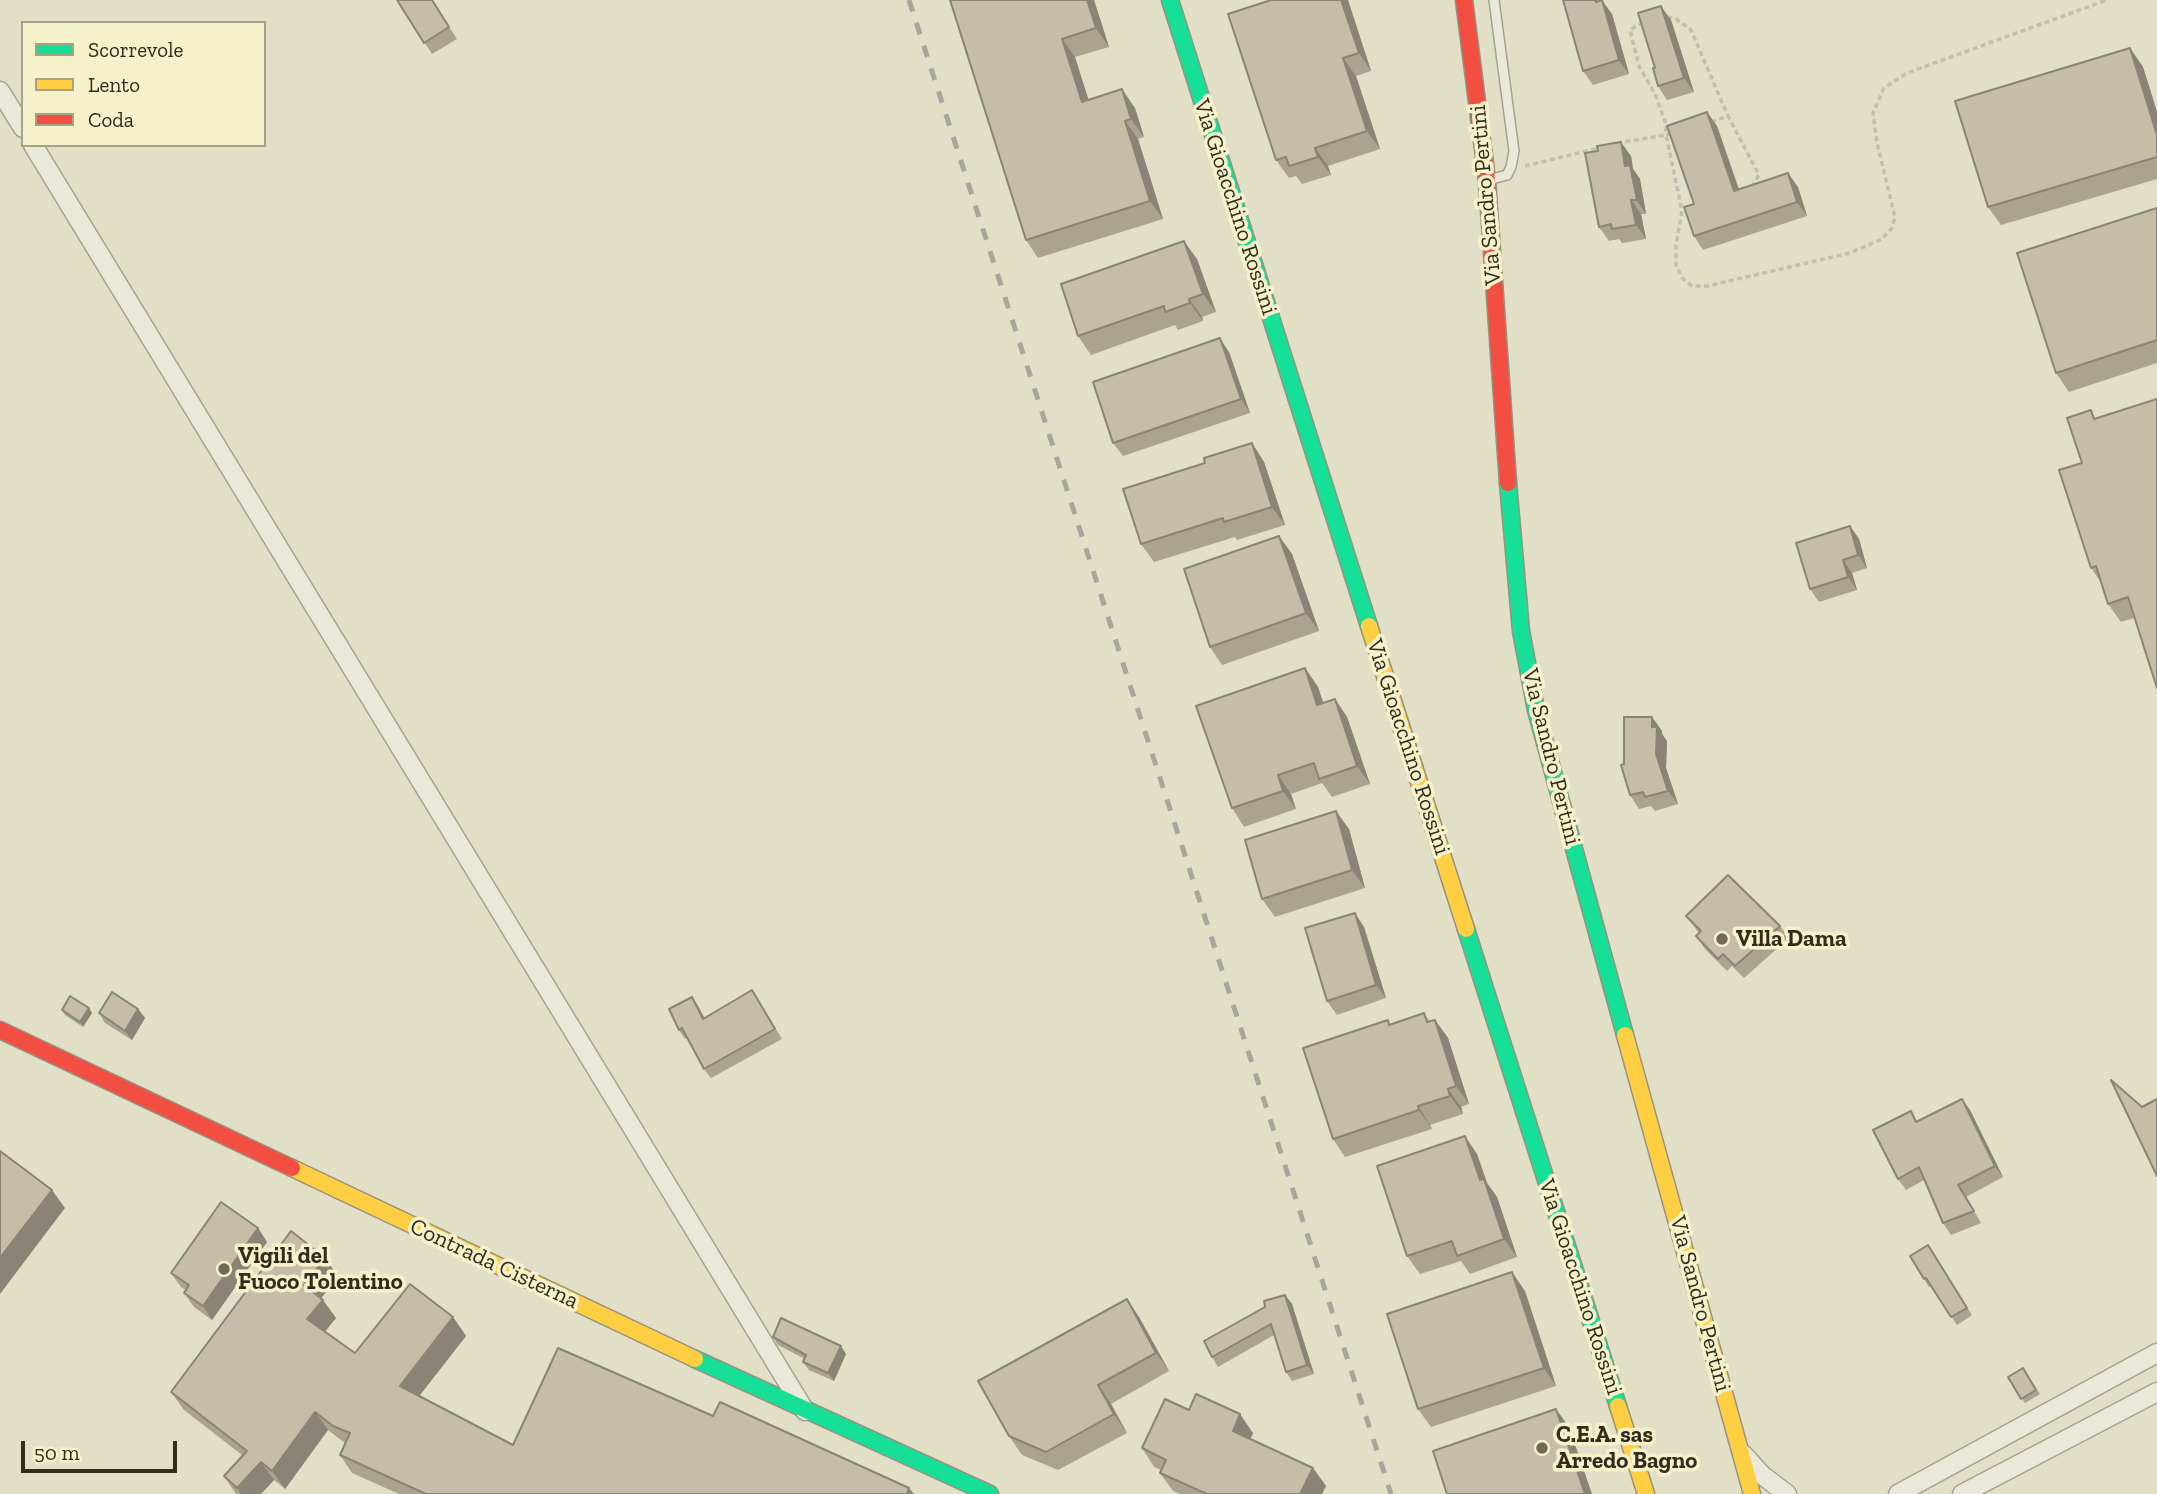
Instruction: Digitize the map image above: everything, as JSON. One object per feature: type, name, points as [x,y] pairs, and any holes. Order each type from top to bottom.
[{"type":"main road","name":"Via Gioacchino Rossini","points":[[1170,0],[1646,1494]]},
{"type":"main road","name":"Via Sandro Pertini","points":[[1464,0],[1487,180],[1514,567],[1521,631],[1536,710],[1752,1494]]},
{"type":"main road","name":"Contrada Cisterna","points":[[0,1030],[805,1411],[990,1494]]},
{"type":"street","points":[[0,91],[21,125]]},
{"type":"street","points":[[34,147],[805,1411]]},
{"type":"street","points":[[1898,1494],[2157,1353]]},
{"type":"street","points":[[1962,1494],[2157,1392]]},
{"type":"street","points":[[1740,1451],[1762,1475],[1787,1494]]},
{"type":"lane","points":[[1487,180],[1507,175],[1514,151],[1494,0]]},
{"type":"path","points":[[1651,18],[1630,30],[1639,66],[1656,94],[1665,121],[1682,211],[1676,245],[1676,265],[1682,278],[1692,286],[1707,286],[1850,253],[1882,239],[1892,228],[1895,217],[1877,143],[1873,113],[1884,88],[1907,73],[2107,0]]},
{"type":"path","points":[[1664,16],[1676,19],[1690,30],[1728,117],[1759,175],[1749,190],[1741,195]]},
{"type":"path","points":[[1704,124],[1728,117]]},
{"type":"path","points":[[1613,144],[1679,132]]},
{"type":"path","points":[[1511,167],[1527,166],[1601,147]]},
{"type":"building","points":[[397,0],[432,0],[449,27],[424,43]]},
{"type":"building","points":[[950,0],[1087,0],[1096,28],[1062,39],[1082,102],[1122,89],[1131,119],[1125,121],[1150,201],[1026,240]]},
{"type":"building","points":[[1271,0],[1341,0],[1359,53],[1343,58],[1367,131],[1315,148],[1318,157],[1289,166],[1286,157],[1276,160],[1228,14]]},
{"type":"building","points":[[1563,0],[1602,0],[1619,60],[1583,71]]},
{"type":"building","points":[[1661,6],[1684,78],[1658,86],[1638,13]]},
{"type":"building","points":[[2130,48],[2157,135],[2157,157],[1988,207],[1955,101]]},
{"type":"building","points":[[1707,112],[1734,191],[1788,173],[1797,202],[1694,236],[1684,207],[1694,204],[1667,126]]},
{"type":"building","points":[[1621,142],[1625,166],[1630,165],[1637,200],[1631,200],[1636,225],[1612,229],[1611,224],[1599,227],[1585,153],[1598,151],[1597,146]]},
{"type":"building","points":[[2157,208],[2157,340],[2056,373],[2017,253]]},
{"type":"building","points":[[1184,241],[1203,294],[1189,299],[1190,303],[1165,312],[1164,306],[1078,336],[1061,284]]},
{"type":"building","points":[[1220,338],[1241,399],[1113,443],[1093,382]]},
{"type":"building","points":[[2157,399],[2157,688],[2128,597],[2108,604],[2096,566],[2091,568],[2059,470],[2082,463],[2067,418],[2091,410],[2094,419]]},
{"type":"building","points":[[1252,443],[1272,507],[1224,522],[1223,518],[1141,544],[1123,489],[1205,463],[1204,458]]},
{"type":"building","points":[[1850,526],[1858,555],[1843,560],[1848,577],[1810,589],[1796,543]]},
{"type":"building","points":[[1279,536],[1306,613],[1210,647],[1184,569]]},
{"type":"building","points":[[1305,668],[1317,705],[1335,699],[1357,766],[1319,779],[1314,763],[1278,775],[1283,791],[1232,808],[1196,706]]},
{"type":"building","points":[[1624,717],[1652,717],[1652,727],[1657,727],[1656,754],[1668,791],[1645,797],[1643,792],[1630,795],[1621,765],[1624,764]]},
{"type":"building","points":[[1336,811],[1352,870],[1262,899],[1245,840]]},
{"type":"building","points":[[1728,875],[1780,926],[1735,966],[1723,954],[1718,959],[1696,936],[1701,931],[1686,916]]},
{"type":"building","points":[[1355,913],[1376,985],[1327,1001],[1305,928]]},
{"type":"building","points":[[752,990],[775,1029],[704,1069],[669,1009],[692,997],[703,1019]]},
{"type":"building","points":[[112,992],[138,1009],[125,1031],[99,1013]]},
{"type":"building","points":[[70,996],[89,1008],[80,1022],[62,1010]]},
{"type":"building","points":[[1424,1013],[1427,1022],[1435,1020],[1456,1086],[1448,1089],[1450,1096],[1418,1106],[1419,1110],[1333,1139],[1303,1048],[1388,1020],[1389,1025]]},
{"type":"building","points":[[2111,1080],[2142,1107],[2157,1099],[2157,1176]]},
{"type":"building","points":[[1962,1099],[1995,1166],[1958,1185],[1974,1211],[1943,1223],[1919,1167],[1898,1179],[1873,1130],[1911,1111],[1916,1122]]},
{"type":"building","points":[[1465,1136],[1480,1180],[1484,1179],[1504,1239],[1457,1256],[1452,1241],[1407,1256],[1377,1166]]},
{"type":"building","points":[[0,1151],[52,1190],[0,1258]]},
{"type":"building","points":[[221,1202],[258,1228],[203,1306],[184,1293],[189,1285],[171,1273]]},
{"type":"building","points":[[291,1231],[325,1258],[304,1285],[323,1300],[307,1319],[355,1353],[410,1284],[453,1317],[400,1386],[513,1445],[558,1348],[713,1416],[720,1402],[909,1488],[907,1494],[426,1494],[340,1455],[350,1433],[333,1426],[315,1412],[272,1471],[261,1462],[237,1488],[224,1476],[247,1451],[171,1392]]},
{"type":"building","points":[[1928,1245],[1967,1308],[1951,1317],[1910,1256]]},
{"type":"building","points":[[1512,1272],[1544,1368],[1418,1409],[1387,1314]]},
{"type":"building","points":[[1285,1295],[1307,1365],[1286,1372],[1271,1324],[1212,1357],[1204,1341],[1265,1307],[1264,1301]]},
{"type":"building","points":[[1127,1299],[1156,1353],[1098,1385],[1114,1414],[1046,1452],[1009,1436],[978,1381]]},
{"type":"building","points":[[781,1318],[841,1346],[828,1373],[803,1362],[806,1355],[773,1337]]},
{"type":"building","points":[[2023,1368],[2036,1390],[2021,1399],[2008,1377]]},
{"type":"building","points":[[1196,1394],[1240,1414],[1233,1431],[1313,1468],[1300,1494],[1207,1494],[1160,1473],[1166,1460],[1142,1448],[1165,1399],[1189,1410]]},
{"type":"building","name":"C.E.A. sas Arredo Bagno","points":[[1556,1409],[1585,1494],[1447,1494],[1433,1451]]},
{"type":"railway","points":[[909,0],[1391,1494]]},
{"type":"traffic: fast","points":[[1170,0],[1369,626]]},
{"type":"traffic: fast","points":[[1508,483],[1521,631],[1536,710],[1625,1035]]},
{"type":"traffic: fast","points":[[1466,929],[1618,1406]]},
{"type":"traffic: fast","points":[[695,1359],[990,1494]]},
{"type":"traffic: slow","points":[[1369,626],[1466,929]]},
{"type":"traffic: slow","points":[[1625,1035],[1752,1494]]},
{"type":"traffic: slow","points":[[292,1168],[695,1359]]},
{"type":"traffic: slow","points":[[1618,1406],[1646,1494]]},
{"type":"traffic: jam","points":[[1464,0],[1487,180],[1508,483]]},
{"type":"traffic: jam","points":[[0,1030],[292,1168]]},
{"type":"place","name":"Villa Dama","points":[[1722,939]]},
{"type":"place","name":"Vigili del Fuoco Tolentino","points":[[224,1269]]},
{"type":"place","name":"C.E.A. sas Arredo Bagno","points":[[1542,1448]]}]
